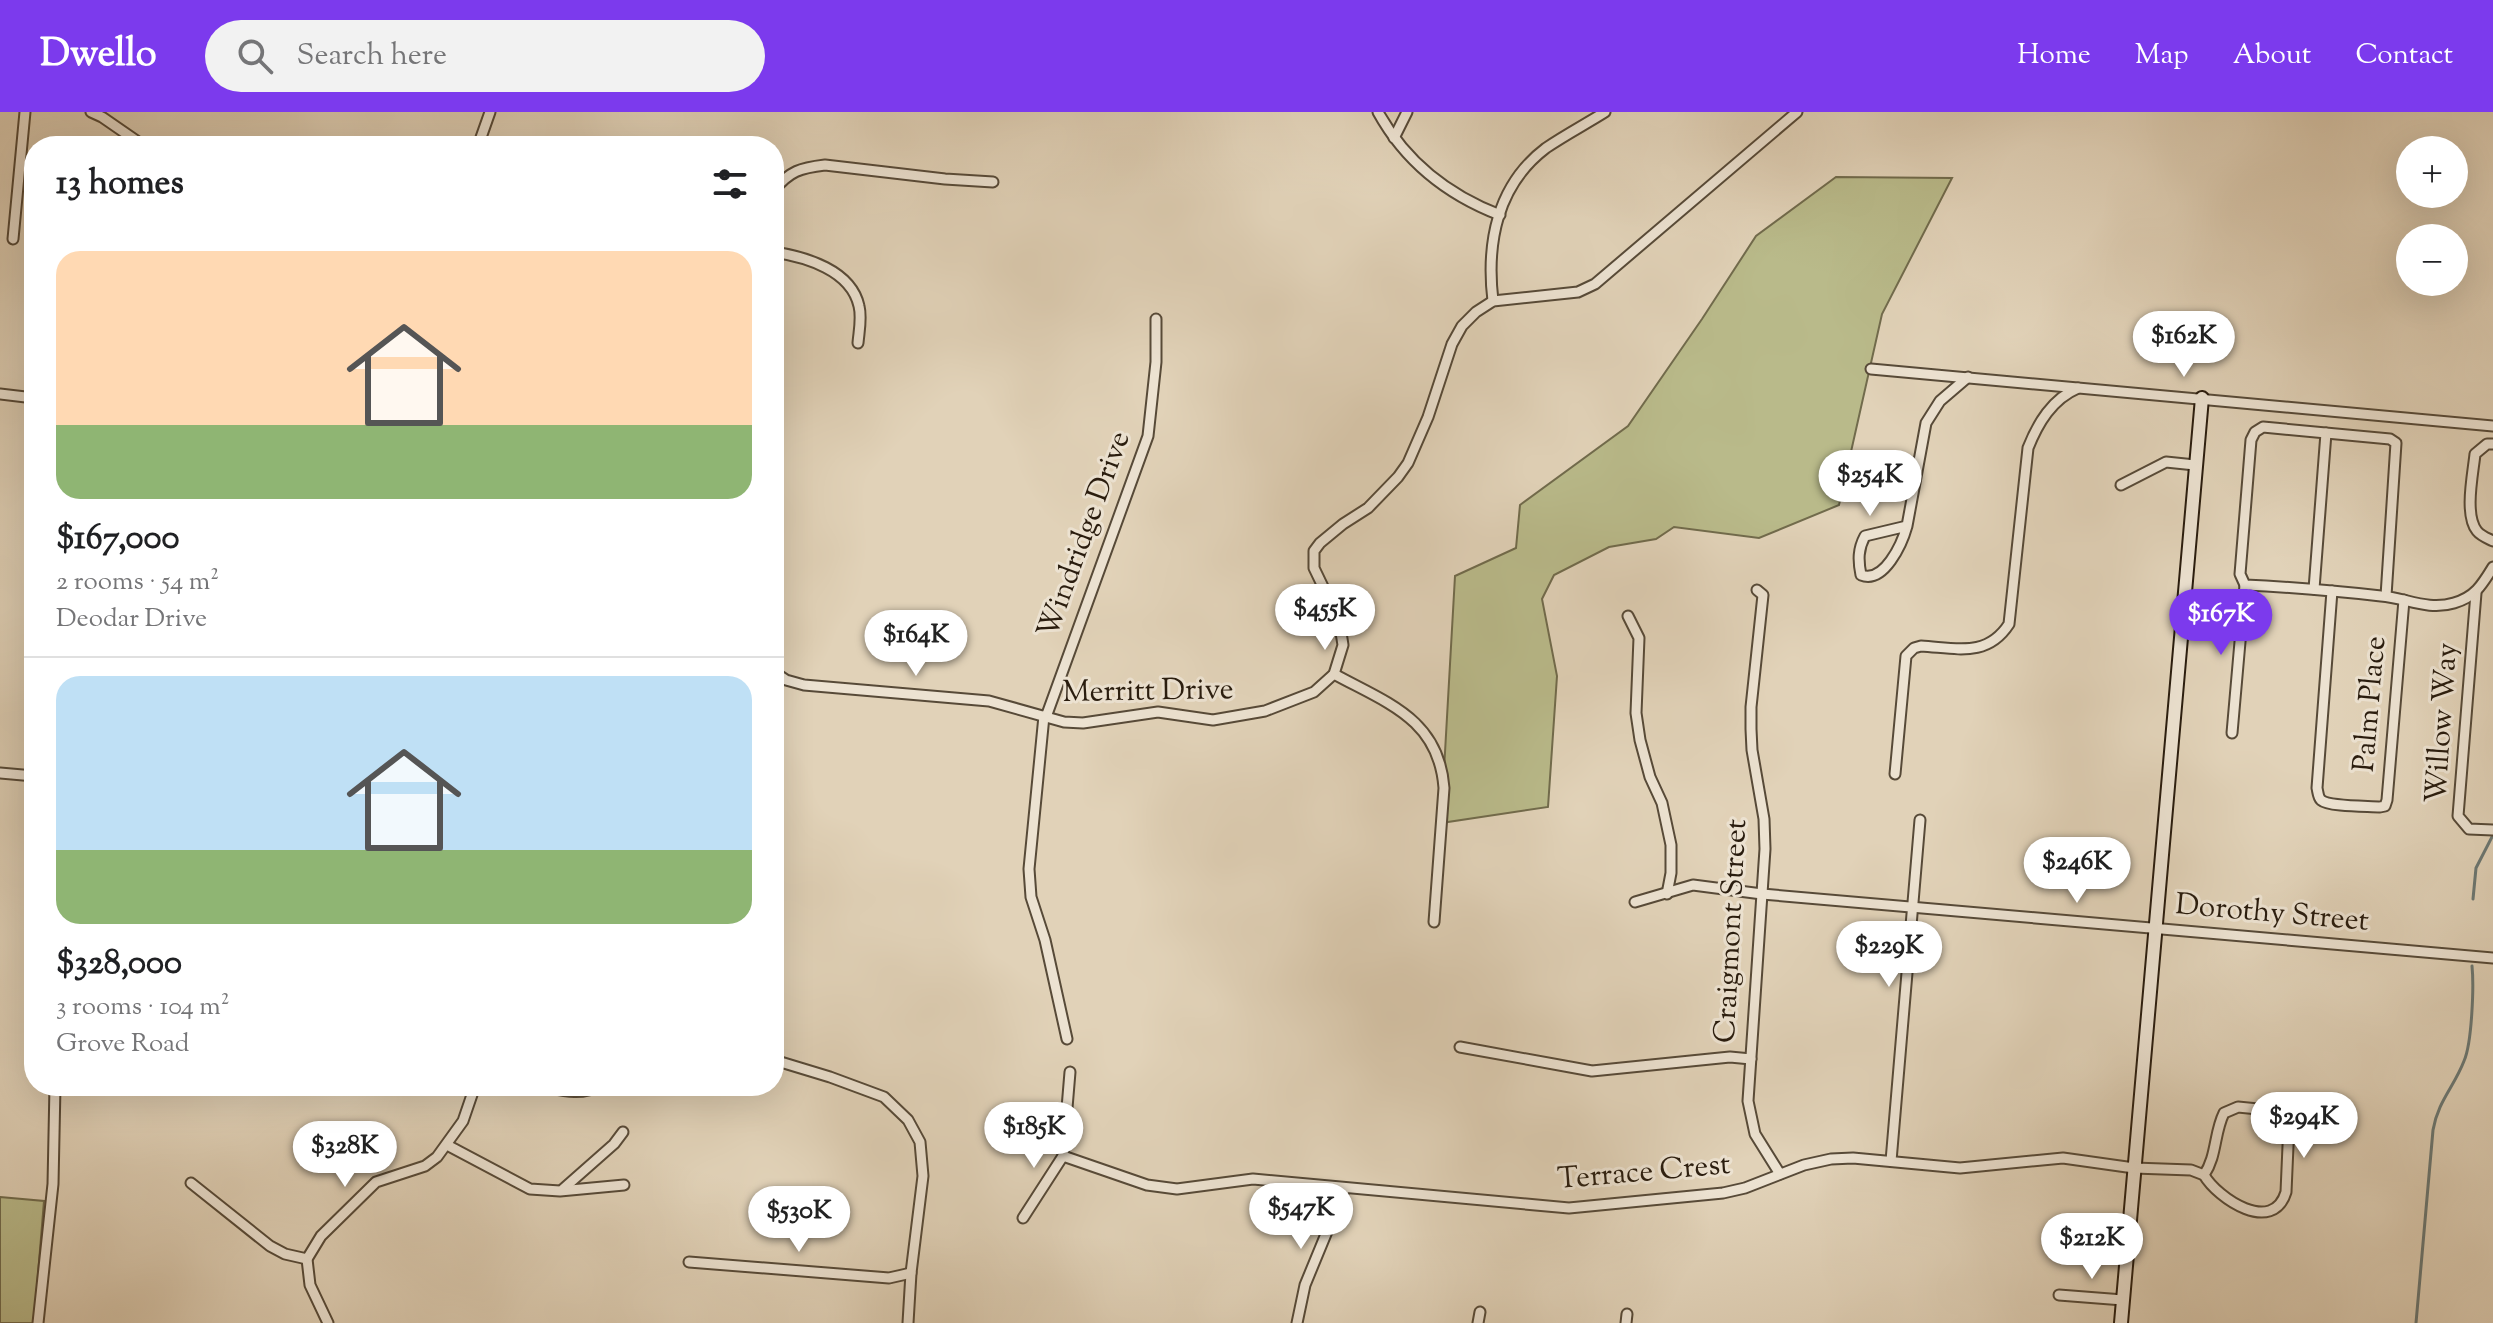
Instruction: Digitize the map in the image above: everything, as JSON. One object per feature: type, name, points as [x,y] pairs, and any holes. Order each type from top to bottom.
[{"type":"street","points":[[13,239],[25,112]]},
{"type":"street","points":[[91,112],[130,136]]},
{"type":"street","points":[[482,136],[490,112]]},
{"type":"street","points":[[1378,112],[1394,138],[1431,177],[1470,203],[1500,215]]},
{"type":"street","points":[[1394,138],[1407,112]]},
{"type":"street","points":[[1493,301],[1489,271],[1491,239],[1509,192],[1531,161],[1548,146],[1605,112]]},
{"type":"street","points":[[1434,922],[1444,788],[1438,756],[1418,723],[1334,674],[1341,655],[1341,628],[1314,568],[1314,551],[1343,524],[1368,508],[1408,463],[1428,417],[1456,335],[1469,318],[1493,301],[1578,292],[1595,284],[1797,112]]},
{"type":"street","points":[[784,179],[807,167],[825,165],[993,182]]},
{"type":"street","points":[[784,254],[807,260],[843,278],[854,291],[861,318],[858,343]]},
{"type":"street","name":"Windridge Drive","points":[[1067,1039],[1045,940],[1031,897],[1029,869],[1045,717],[1148,436],[1156,362],[1156,319]]},
{"type":"street","points":[[1871,369],[2493,426]]},
{"type":"street","points":[[1907,526],[1865,536],[1858,559],[1861,575],[1874,576],[1889,562],[1901,544],[1907,526],[1926,423],[1940,401],[1968,377]]},
{"type":"street","points":[[1895,774],[1906,656],[1921,646],[1975,649],[1986,646],[2009,624],[2028,448],[2037,425],[2053,406],[2081,387]]},
{"type":"street","points":[[0,394],[24,397]]},
{"type":"street","points":[[2121,1323],[2202,398]]},
{"type":"street","points":[[2232,733],[2245,585],[2240,574],[2251,440],[2255,432],[2263,427],[2390,439],[2396,443],[2386,596]]},
{"type":"street","points":[[2314,589],[2326,433]]},
{"type":"street","points":[[2493,444],[2487,444],[2475,454],[2470,512],[2475,528],[2493,541]]},
{"type":"street","points":[[2121,485],[2166,462],[2195,465]]},
{"type":"street","points":[[2245,585],[2386,596],[2417,605],[2439,607],[2476,593],[2492,571]]},
{"type":"street","name":"Craigmont Street","points":[[1757,590],[1763,595],[1751,729],[1764,819],[1765,849],[1748,1101],[1755,1134],[1780,1174]]},
{"type":"street","name":"Palm Place","points":[[2332,591],[2317,788],[2323,802],[2332,804],[2385,806],[2404,600]]},
{"type":"street","name":"Willow Way","points":[[2476,593],[2458,816],[2469,829],[2491,830]]},
{"type":"street","points":[[1628,616],[1639,638],[1636,713],[1640,740],[1650,777],[1662,803],[1671,845],[1667,894]]},
{"type":"street","name":"Merritt Drive","points":[[784,679],[804,685],[989,701],[1064,722],[1083,723],[1158,712],[1213,720],[1265,711],[1314,692],[1334,674]]},
{"type":"street","points":[[0,773],[24,775]]},
{"type":"street","points":[[1891,1161],[1920,820]]},
{"type":"street","name":"Dorothy Street","points":[[1635,902],[1693,885],[1762,894],[2493,958]]},
{"type":"street","points":[[1460,1047],[1592,1071],[1730,1057],[1751,1059]]},
{"type":"street","points":[[784,1063],[884,1097],[908,1120],[920,1142],[923,1176],[908,1323]]},
{"type":"street","points":[[1023,1218],[1063,1156],[1070,1072]]},
{"type":"street","points":[[38,1323],[53,1184],[55,1096]]},
{"type":"street","points":[[328,1323],[310,1285],[307,1259],[321,1236],[376,1182],[425,1166],[447,1145],[463,1121],[472,1096]]},
{"type":"street","points":[[2238,1107],[2278,1111],[2289,1123],[2286,1192],[2282,1203],[2276,1208],[2259,1211],[2236,1206],[2212,1188],[2204,1175],[2211,1165],[2217,1129],[2224,1113],[2238,1107]]},
{"type":"street","points":[[560,1191],[598,1160],[623,1132]]},
{"type":"street","points":[[447,1145],[530,1189],[560,1191],[624,1185]]},
{"type":"street","name":"Terrace Crest","points":[[1063,1156],[1147,1185],[1177,1189],[1253,1179],[1569,1208],[1723,1193],[1831,1159],[1960,1168],[2063,1158],[2134,1168],[2191,1170],[2204,1175]]},
{"type":"street","points":[[191,1183],[270,1246],[285,1254],[307,1259]]},
{"type":"street","points":[[1297,1323],[1305,1285],[1345,1188]]},
{"type":"street","points":[[689,1262],[889,1278],[911,1273]]},
{"type":"street","points":[[2059,1295],[2123,1300]]},
{"type":"green space","points":[[1836,177],[1952,178],[1882,314],[1839,505],[1759,538],[1674,527],[1656,539],[1609,547],[1554,575],[1542,599],[1557,676],[1548,807],[1441,823],[1455,576],[1516,548],[1520,505],[1628,426],[1756,236]]},
{"type":"green space","points":[[0,1197],[44,1201],[34,1323],[0,1323]]},
{"type":"waterway","points":[[2473,899],[2476,868],[2493,835]]},
{"type":"waterway","points":[[2416,1323],[2433,1130],[2467,1053],[2472,1014],[2472,966]]}]
